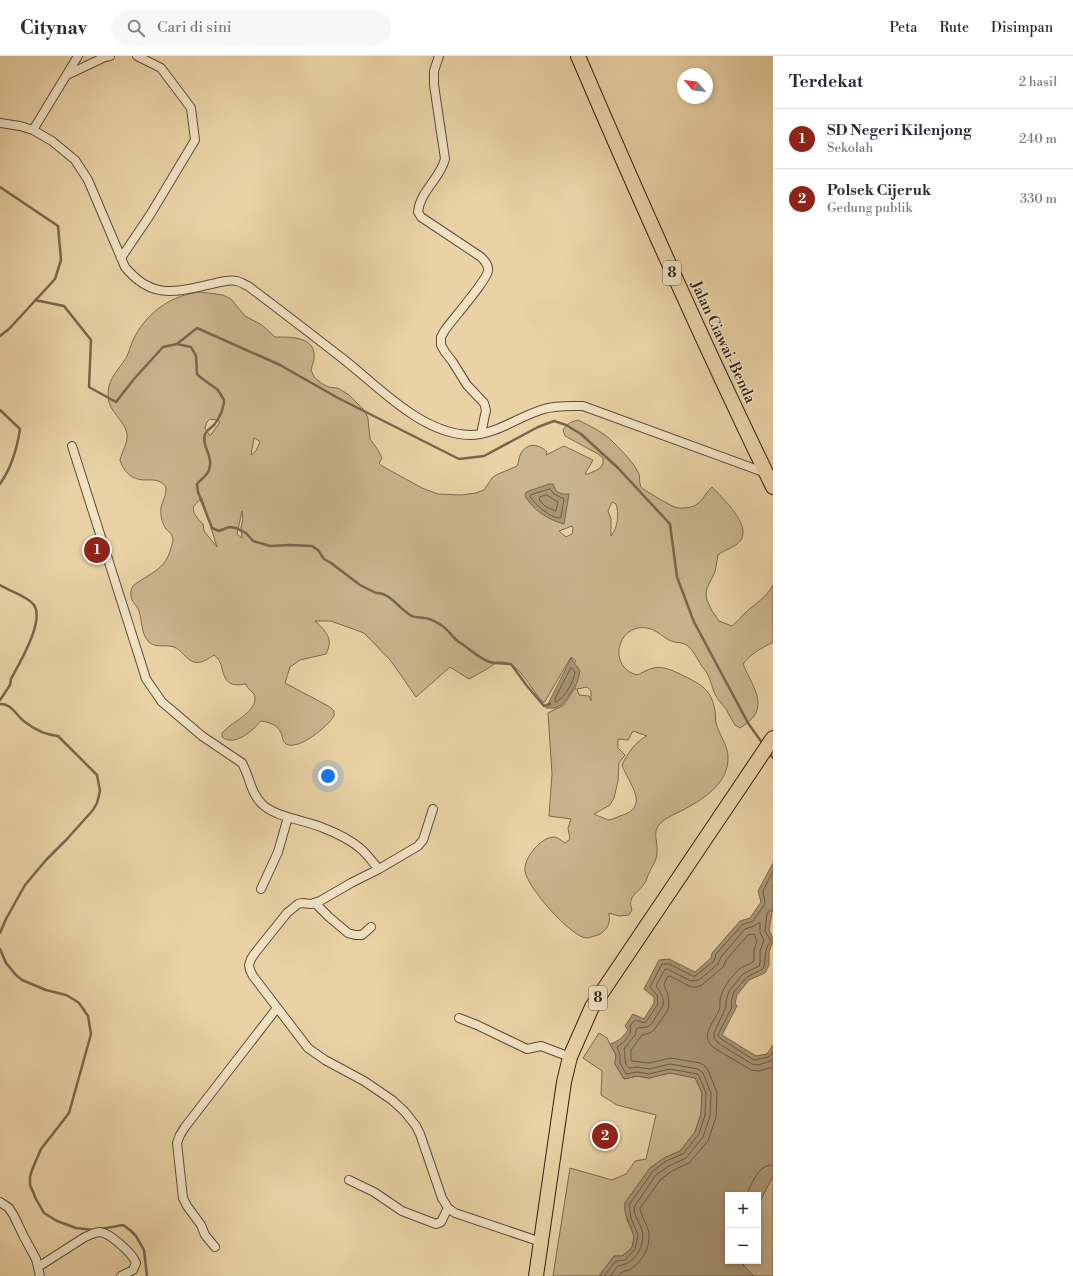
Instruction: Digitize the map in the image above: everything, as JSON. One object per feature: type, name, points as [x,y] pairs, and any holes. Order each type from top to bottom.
[{"type":"highway","name":"Jalan Ciawai-Benda","points":[[578,56],[681,292],[770,473],[773,487]]},
{"type":"highway","name":"8","points":[[536,1276],[560,1105],[570,1057],[592,1007],[772,740]]},
{"type":"street","points":[[33,130],[78,56]]},
{"type":"street","points":[[66,75],[104,56],[110,56]]},
{"type":"street","points":[[121,258],[150,215],[195,140],[191,108],[160,68],[137,56]]},
{"type":"street","points":[[439,56],[434,71],[434,85],[445,159],[443,167],[422,197],[418,212],[421,217],[481,257],[487,263],[488,271],[483,281],[441,337],[441,345],[444,352],[452,361],[467,385],[484,403],[486,410],[481,434]]},
{"type":"street","points":[[0,123],[20,126],[33,130],[52,140],[75,160],[88,180],[125,267],[133,277],[144,286],[158,291],[172,292],[226,281],[237,281],[248,286],[344,359],[400,406],[437,427],[460,434],[481,434],[543,409],[562,405],[583,406],[770,473]]},
{"type":"street","points":[[72,446],[142,666],[149,684],[162,702],[206,739],[242,763],[252,791],[263,805],[271,811],[322,827],[351,842],[361,849],[379,870]]},
{"type":"street","points":[[433,809],[423,840],[418,846],[379,870],[351,883],[315,903],[302,903],[294,906],[255,953],[249,965],[250,970],[252,976],[302,1042],[315,1054],[371,1085],[405,1112],[416,1126],[420,1134],[442,1198],[448,1208],[455,1213],[541,1242]]},
{"type":"street","points":[[261,889],[278,852],[288,817]]},
{"type":"street","points":[[315,903],[329,917],[351,934],[362,935],[371,927]]},
{"type":"street","points":[[215,1247],[205,1235],[201,1225],[183,1198],[177,1143],[185,1127],[277,1008]]},
{"type":"street","points":[[459,1018],[527,1049],[541,1046],[570,1057]]},
{"type":"street","points":[[349,1180],[374,1192],[411,1216],[436,1224],[441,1222],[448,1208]]},
{"type":"street","points":[[0,1202],[12,1212],[36,1259],[40,1276]]},
{"type":"street","points":[[38,1267],[92,1234],[100,1232],[110,1237],[132,1255],[135,1260],[136,1266],[133,1270],[121,1276]]},
{"type":"shaded area","points":[[200,292],[223,295],[231,299],[245,316],[262,325],[275,337],[299,339],[309,344],[313,348],[314,354],[311,370],[314,377],[328,387],[337,388],[349,395],[365,411],[368,419],[370,439],[382,458],[379,463],[422,488],[438,494],[461,495],[476,493],[484,490],[492,478],[496,475],[517,466],[520,455],[524,449],[534,445],[544,449],[547,452],[546,455],[564,446],[593,460],[585,474],[588,474],[599,469],[603,464],[603,458],[565,436],[563,430],[564,428],[578,420],[610,439],[635,466],[639,474],[641,487],[646,491],[668,504],[680,508],[694,506],[712,487],[728,504],[739,519],[743,534],[741,540],[736,545],[718,555],[715,572],[707,588],[706,594],[712,611],[719,621],[732,626],[764,597],[773,585],[773,642],[753,654],[743,664],[758,699],[756,714],[750,721],[740,728],[735,725],[715,694],[709,677],[687,645],[667,639],[651,629],[640,628],[631,631],[624,637],[620,645],[619,654],[621,663],[627,670],[637,675],[657,667],[666,669],[694,681],[706,690],[714,704],[716,723],[728,753],[727,767],[724,775],[713,790],[689,807],[665,819],[658,826],[656,832],[657,856],[645,883],[631,900],[632,910],[629,915],[619,916],[609,913],[609,923],[606,929],[598,935],[586,938],[570,929],[550,910],[533,888],[525,871],[525,866],[530,855],[544,840],[555,837],[565,843],[570,839],[568,828],[571,819],[549,816],[552,774],[548,713],[564,705],[574,689],[576,689],[572,683],[572,666],[576,661],[571,657],[544,703],[519,671],[508,663],[502,662],[497,662],[469,679],[450,667],[416,697],[391,661],[364,633],[331,621],[315,621],[328,636],[329,644],[326,654],[300,660],[290,667],[285,683],[330,707],[334,711],[334,716],[326,726],[313,736],[298,744],[292,745],[285,743],[280,730],[275,726],[261,721],[248,733],[238,739],[227,740],[222,737],[222,733],[244,716],[252,707],[255,697],[246,684],[237,685],[226,680],[221,664],[214,655],[202,662],[194,662],[174,647],[157,646],[148,641],[143,630],[139,611],[131,597],[131,590],[133,586],[161,567],[165,562],[171,548],[173,538],[165,527],[161,513],[166,488],[165,485],[158,481],[140,480],[132,477],[123,468],[120,460],[126,444],[127,434],[126,429],[111,407],[108,390],[111,381],[125,359],[135,336],[147,319],[162,306],[190,294]],"holes":[[[210,419],[220,422],[210,436],[205,428]],[[254,438],[260,442],[256,451],[251,455]],[[202,498],[217,547],[204,531],[203,524],[196,516],[193,508]],[[612,502],[616,504],[618,516],[615,529],[611,536],[611,519],[608,511]],[[242,511],[243,519],[241,527],[242,538],[237,534]],[[572,526],[572,534],[566,537],[559,531]],[[587,687],[591,691],[591,701],[589,696],[579,695],[577,689]],[[633,731],[647,736],[632,748],[622,765],[635,794],[635,807],[630,812],[608,820],[594,814],[610,805],[614,798],[618,781],[619,763],[625,755],[618,748],[618,739],[628,740]]]},
{"type":"shaded area","points":[[599,1033],[607,1038],[616,1055],[615,1064],[624,1079],[637,1076],[649,1078],[670,1073],[695,1077],[702,1093],[701,1114],[695,1132],[680,1151],[664,1158],[650,1168],[625,1203],[627,1220],[634,1235],[632,1248],[622,1256],[614,1256],[599,1276],[553,1276],[570,1168],[612,1180],[626,1174],[635,1161],[646,1159],[656,1115],[617,1105],[601,1095],[602,1071],[583,1058]]},
{"type":"shaded area","points":[[773,1176],[773,1276],[754,1276],[743,1264],[761,1264],[761,1199]]},
{"type":"water","points":[[553,484],[556,491],[562,494],[569,494],[564,524],[552,520],[542,514],[532,506],[525,496],[526,492]]},
{"type":"water","points":[[571,658],[580,671],[577,683],[563,704],[555,708],[546,708]]},
{"type":"water","points":[[773,863],[773,905],[769,931],[773,941],[769,952],[769,965],[765,973],[749,980],[737,995],[735,1003],[737,1006],[722,1035],[756,1056],[767,1054],[773,1045],[773,1176],[761,1199],[761,1192],[725,1192],[725,1264],[743,1264],[754,1276],[599,1276],[614,1256],[622,1256],[632,1247],[634,1241],[626,1215],[625,1203],[650,1168],[664,1158],[680,1151],[695,1132],[701,1114],[702,1093],[695,1078],[670,1073],[649,1078],[637,1076],[624,1079],[615,1064],[616,1055],[610,1044],[622,1037],[628,1030],[625,1026],[633,1014],[644,1019],[654,1003],[654,997],[644,989],[659,960],[669,959],[695,972],[711,958],[712,953],[740,921],[750,918],[761,902],[758,891]]},
{"type":"waterway","points":[[0,187],[58,226],[61,260],[55,279],[9,329],[0,336]]},
{"type":"waterway","points":[[35,300],[64,306],[91,340],[89,387],[116,402],[134,379],[163,347],[177,344],[197,328],[280,365],[338,398],[459,459],[484,456],[538,427],[554,421],[566,425],[581,434],[618,468],[670,524],[677,577],[694,622],[748,723],[763,744]]},
{"type":"waterway","points":[[177,344],[191,347],[196,356],[197,374],[218,390],[224,400],[218,420],[205,434],[204,438],[210,465],[207,474],[197,484],[198,492],[212,528],[219,531],[229,527],[236,528],[246,533],[253,541],[270,546],[312,546],[318,550],[324,559],[360,585],[376,593],[386,595],[412,616],[433,620],[482,658],[493,663],[511,664],[544,706],[550,704]]},
{"type":"waterway","points":[[0,410],[20,429],[13,458],[8,471],[0,484]]},
{"type":"waterway","points":[[0,585],[23,596],[34,605],[36,612],[36,621],[30,642],[11,679],[10,685],[0,700]]},
{"type":"waterway","points":[[0,704],[4,704],[11,708],[22,720],[32,727],[45,733],[58,736],[97,775],[100,791],[97,803],[93,810],[46,860],[25,885],[0,933]]},
{"type":"waterway","points":[[769,752],[773,758]]},
{"type":"waterway","points":[[0,949],[6,963],[22,980],[46,990],[66,995],[79,1003],[88,1016],[91,1034],[69,1113],[41,1149],[32,1170],[30,1185],[44,1213],[57,1221],[76,1228],[94,1230]]},
{"type":"waterway","points":[[101,1229],[123,1225],[136,1236],[144,1250],[147,1276]]},
{"type":"place","name":"SD Negeri Kilenjong","points":[[97,550]]},
{"type":"place","name":"Polsek Cijeruk","points":[[605,1136]]}]
